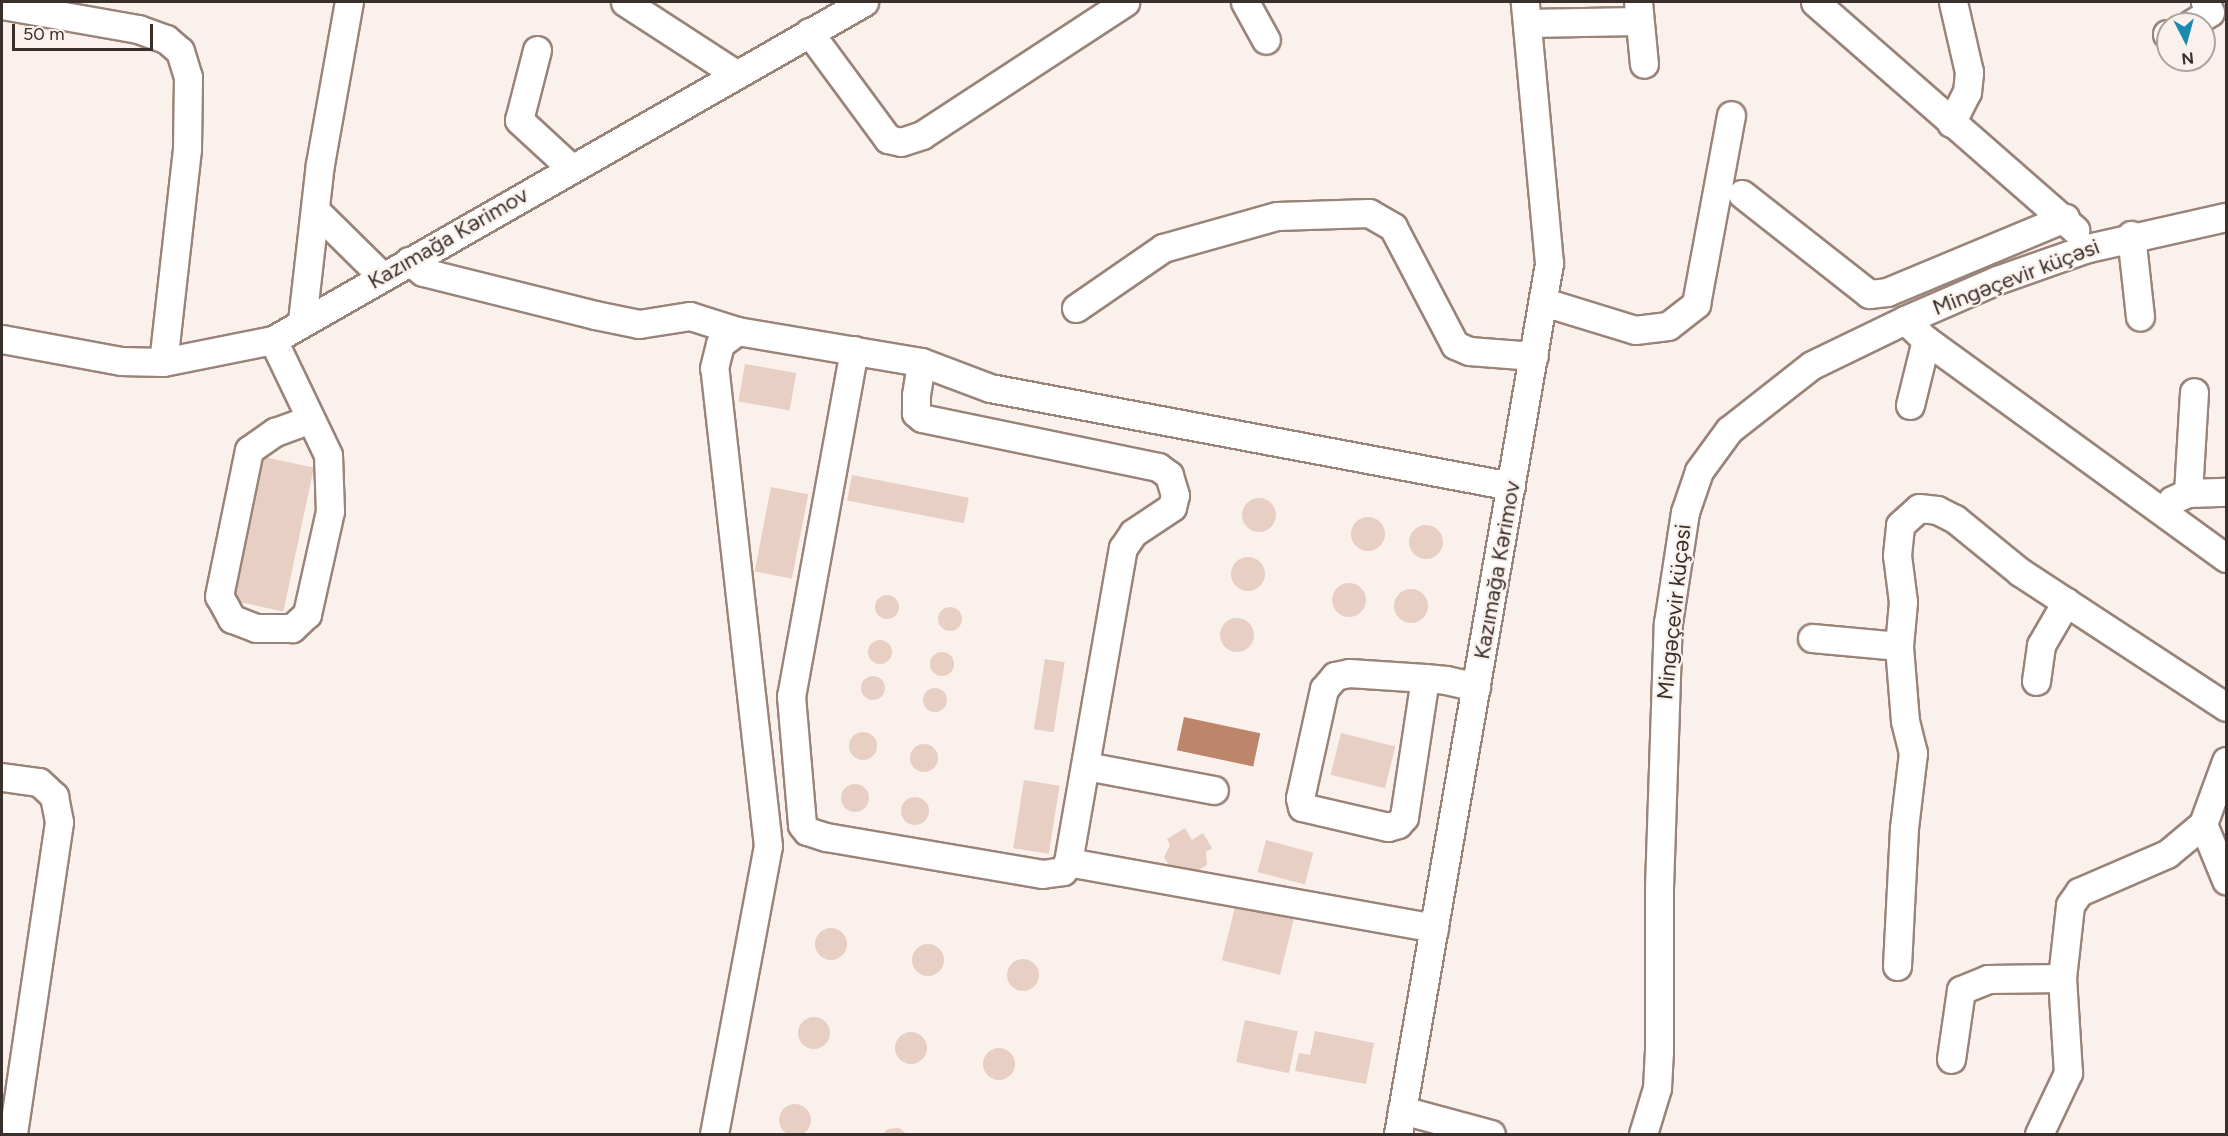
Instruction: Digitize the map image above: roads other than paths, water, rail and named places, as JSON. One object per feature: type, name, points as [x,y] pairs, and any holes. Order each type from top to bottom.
[{"type":"street","points":[[302,321],[316,211],[349,2]]},
{"type":"street","points":[[626,2],[736,74]]},
{"type":"street","name":"Kazımağa Kərimov","points":[[2,339],[121,361],[163,362],[273,340],[302,321],[864,2]]},
{"type":"street","points":[[810,32],[888,139],[901,142],[922,135],[1125,2]]},
{"type":"street","points":[[1245,2],[1266,40]]},
{"type":"street","points":[[1815,2],[1951,123],[2065,218],[2088,248]]},
{"type":"street","points":[[1951,123],[1966,92],[1969,72],[1962,4]]},
{"type":"street","points":[[2,5],[138,29],[166,39],[180,51],[188,77],[187,149],[163,362]]},
{"type":"street","points":[[1526,12],[1638,11],[1644,64]]},
{"type":"street","name":"Kazımağa Kərimov","points":[[1400,1122],[1549,263],[1526,12]]},
{"type":"street","points":[[537,50],[519,120],[571,168]]},
{"type":"street","points":[[1544,302],[1635,330],[1668,326],[1696,304],[1731,115]]},
{"type":"street","points":[[1742,194],[1869,294],[1887,292],[2065,218]]},
{"type":"street","points":[[316,211],[382,276]]},
{"type":"street","points":[[1076,308],[1163,248],[1277,216],[1369,213],[1393,227],[1455,345],[1469,351],[1534,356]]},
{"type":"street","name":"Mingəçevir küçəsi","points":[[1643,1134],[1657,1088],[1659,1052],[1664,697],[1668,623],[1685,512],[1700,471],[1729,430],[1812,365],[1905,320],[1996,280],[2088,248],[2131,235],[2226,217]]},
{"type":"street","points":[[2131,235],[2140,318]]},
{"type":"street","points":[[409,261],[423,272],[639,324],[690,316],[736,331],[921,362],[990,388],[1511,486]]},
{"type":"street","points":[[1905,320],[1926,340],[2226,558]]},
{"type":"street","points":[[714,1134],[768,846],[714,368],[720,344],[736,331]]},
{"type":"street","points":[[273,340],[328,455],[330,511],[307,614],[292,628],[256,628],[232,619],[219,596],[249,450],[275,432],[310,419]]},
{"type":"street","points":[[1910,405],[1926,340]]},
{"type":"street","points":[[854,350],[791,696],[802,825],[807,831],[826,837],[1042,874],[1063,871],[1068,861],[1086,766],[1123,548],[1133,533],[1176,501],[1169,475],[1158,467],[922,418],[916,413],[921,362]]},
{"type":"street","points":[[2188,493],[2194,392]]},
{"type":"street","points":[[2157,507],[2188,493],[2226,492]]},
{"type":"street","points":[[1896,966],[1904,828],[1913,753],[1905,721],[1899,646],[1903,602],[1897,555],[1900,525],[1919,508],[1937,510],[1955,519],[2020,572],[2226,707]]},
{"type":"street","points":[[2036,681],[2041,645],[2066,602]]},
{"type":"street","points":[[1812,638],[1899,646]]},
{"type":"street","points":[[1425,678],[1404,817],[1398,824],[1388,827],[1302,807],[1300,798],[1324,689],[1335,676],[1349,674],[1425,678],[1476,687]]},
{"type":"street","points":[[2039,1134],[2068,1073],[2062,978],[2070,905],[2079,892],[2167,854],[2203,824],[2226,762]]},
{"type":"street","points":[[1086,766],[1214,790]]},
{"type":"street","points":[[2,777],[39,782],[54,796],[59,822],[13,1134]]},
{"type":"street","points":[[2203,824],[2226,880]]},
{"type":"street","points":[[1068,861],[1434,928]]},
{"type":"street","points":[[1950,1059],[1961,990],[1988,979],[2062,978]]},
{"type":"street","points":[[1400,1122],[1491,1134]]}]
